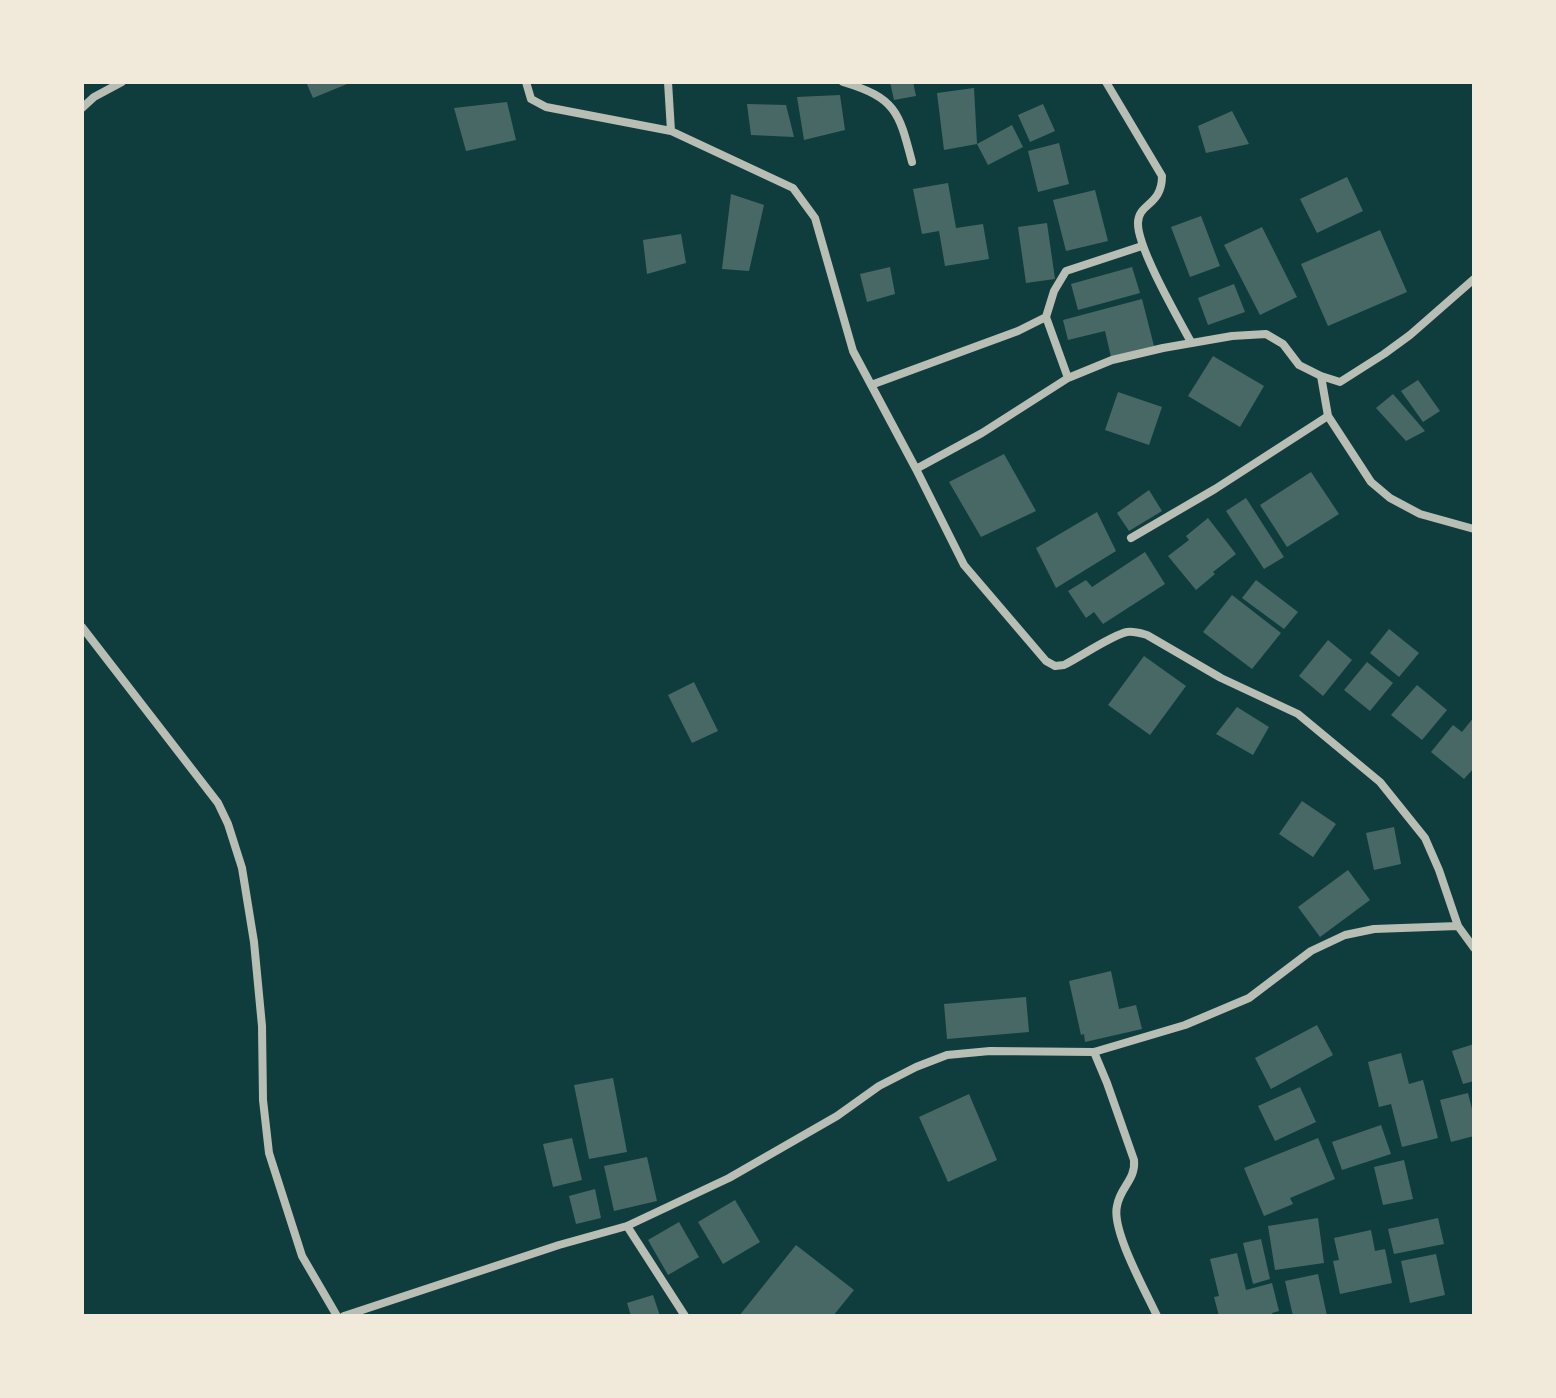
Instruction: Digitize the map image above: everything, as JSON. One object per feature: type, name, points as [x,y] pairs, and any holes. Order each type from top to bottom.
[{"type":"street","points":[[82,108],[94,97],[122,82]]},
{"type":"street","points":[[526,82],[531,99],[546,107],[671,131],[793,188],[815,218],[853,351],[964,565],[1046,661],[1055,666],[1064,665],[1114,637],[1136,632],[1147,635],[1221,678],[1298,714],[1380,782],[1425,838],[1458,926],[1474,948]]},
{"type":"street","points":[[668,82],[671,131]]},
{"type":"street","points":[[843,82],[872,92],[893,108],[902,122],[912,162]]},
{"type":"street","points":[[1106,82],[1162,176],[1158,196],[1139,213],[1137,225],[1142,246],[1191,342]]},
{"type":"street","points":[[1068,378],[1046,317],[1054,291],[1066,271],[1142,246]]},
{"type":"street","points":[[916,469],[982,433],[1068,378],[1112,360],[1191,342],[1266,334],[1283,344],[1299,365],[1340,382],[1410,335],[1474,279]]},
{"type":"street","points":[[871,385],[1018,331],[1046,317]]},
{"type":"street","points":[[1321,376],[1328,416],[1371,482],[1390,498],[1420,514],[1474,529]]},
{"type":"street","points":[[1131,538],[1215,489],[1328,416]]},
{"type":"street","points":[[82,627],[218,803],[228,824],[242,868],[254,942],[269,1153],[302,1256],[337,1316]]},
{"type":"street","points":[[344,1316],[559,1245],[627,1226],[729,1178],[837,1116],[879,1086],[947,1055],[990,1051],[1094,1052],[1185,1025],[1249,998],[1311,951],[1345,935],[1374,929],[1458,926]]},
{"type":"street","points":[[1094,1052],[1134,1160],[1135,1171],[1116,1206],[1117,1221],[1157,1316]]},
{"type":"street","points":[[627,1226],[685,1316]]},
{"type":"building","points":[[306,82],[352,82],[313,98]]},
{"type":"building","points":[[890,82],[913,82],[916,96],[894,100]]},
{"type":"building","points":[[974,88],[977,144],[944,150],[937,93]]},
{"type":"building","points":[[840,95],[845,130],[804,140],[797,97]]},
{"type":"building","points":[[507,102],[516,140],[466,151],[454,108]]},
{"type":"building","points":[[747,104],[786,105],[794,137],[751,135]]},
{"type":"building","points":[[1043,104],[1055,131],[1030,142],[1018,115]]},
{"type":"building","points":[[1232,111],[1249,144],[1206,153],[1198,126]]},
{"type":"building","points":[[1012,125],[1023,147],[988,165],[977,144]]},
{"type":"building","points":[[1059,143],[1069,184],[1038,192],[1028,151]]},
{"type":"building","points":[[1347,177],[1363,211],[1317,233],[1300,199]]},
{"type":"building","points":[[948,183],[956,228],[983,224],[989,259],[945,266],[939,231],[922,234],[913,189]]},
{"type":"building","points":[[1095,190],[1108,241],[1066,251],[1053,200]]},
{"type":"building","points":[[731,194],[764,205],[749,271],[722,269]]},
{"type":"building","points":[[1201,216],[1220,266],[1190,277],[1171,227]]},
{"type":"building","points":[[1047,223],[1055,279],[1026,283],[1018,227]]},
{"type":"building","points":[[1262,227],[1297,297],[1260,315],[1224,245]]},
{"type":"building","points":[[1380,230],[1407,292],[1328,326],[1301,264]]},
{"type":"building","points":[[681,234],[686,263],[647,274],[643,240]]},
{"type":"building","points":[[890,267],[895,294],[867,302],[860,274]]},
{"type":"building","points":[[1132,267],[1140,293],[1078,310],[1071,284]]},
{"type":"building","points":[[1234,284],[1245,312],[1208,325],[1198,298]]},
{"type":"building","points":[[1142,299],[1154,346],[1111,357],[1105,331],[1068,340],[1063,320]]},
{"type":"building","points":[[1213,356],[1264,386],[1240,427],[1188,396]]},
{"type":"building","points":[[1418,380],[1440,411],[1423,422],[1401,391]]},
{"type":"building","points":[[1118,392],[1162,407],[1149,445],[1105,430]]},
{"type":"building","points":[[1393,394],[1425,431],[1406,441],[1376,408]]},
{"type":"building","points":[[1004,454],[1036,511],[981,537],[949,482]]},
{"type":"building","points":[[1311,472],[1339,514],[1287,547],[1260,505]]},
{"type":"building","points":[[1149,490],[1162,511],[1129,531],[1117,513]]},
{"type":"building","points":[[1246,498],[1284,557],[1264,569],[1226,511]]},
{"type":"building","points":[[1097,512],[1116,551],[1056,588],[1036,548]]},
{"type":"building","points":[[1208,518],[1236,554],[1196,590],[1168,556],[1189,540],[1186,536]]},
{"type":"building","points":[[1145,552],[1165,584],[1103,624],[1094,612],[1086,618],[1068,591],[1086,580],[1092,587]]},
{"type":"building","points":[[1256,580],[1298,612],[1284,629],[1242,598]]},
{"type":"building","points":[[1232,595],[1281,633],[1252,669],[1203,632]]},
{"type":"building","points":[[1389,629],[1419,653],[1399,677],[1370,653]]},
{"type":"building","points":[[1328,640],[1352,660],[1323,696],[1299,676]]},
{"type":"building","points":[[1144,656],[1186,686],[1150,735],[1108,705]]},
{"type":"building","points":[[1367,662],[1393,683],[1370,711],[1344,690]]},
{"type":"building","points":[[694,682],[718,731],[692,743],[668,695]]},
{"type":"building","points":[[1417,685],[1447,710],[1422,740],[1391,715]]},
{"type":"building","points":[[1237,707],[1269,727],[1253,755],[1216,734]]},
{"type":"building","points":[[1474,717],[1474,768],[1464,779],[1431,752],[1453,725],[1462,732]]},
{"type":"building","points":[[1302,801],[1336,824],[1313,857],[1279,834]]},
{"type":"building","points":[[1394,827],[1401,864],[1374,870],[1366,833]]},
{"type":"building","points":[[1348,870],[1370,900],[1320,937],[1298,907]]},
{"type":"building","points":[[1111,971],[1119,1009],[1136,1005],[1142,1029],[1085,1042],[1069,981]]},
{"type":"building","points":[[1026,997],[1029,1032],[947,1039],[944,1004]]},
{"type":"building","points":[[1317,1025],[1333,1055],[1271,1089],[1255,1058]]},
{"type":"building","points":[[1474,1044],[1474,1081],[1463,1084],[1452,1051]]},
{"type":"building","points":[[1401,1053],[1409,1084],[1423,1080],[1438,1138],[1402,1147],[1391,1104],[1379,1107],[1368,1062]]},
{"type":"building","points":[[613,1078],[627,1152],[589,1159],[574,1085]]},
{"type":"building","points":[[1300,1087],[1316,1122],[1275,1141],[1258,1106]]},
{"type":"building","points":[[1468,1093],[1474,1117],[1474,1136],[1451,1142],[1440,1100]]},
{"type":"building","points":[[969,1094],[997,1160],[948,1182],[919,1117]]},
{"type":"building","points":[[1381,1125],[1391,1154],[1342,1170],[1332,1142]]},
{"type":"building","points":[[572,1138],[582,1180],[553,1187],[543,1144]]},
{"type":"building","points":[[1318,1138],[1335,1179],[1290,1198],[1293,1204],[1264,1216],[1244,1168]]},
{"type":"building","points":[[647,1157],[657,1201],[614,1211],[604,1166]]},
{"type":"building","points":[[1404,1160],[1413,1199],[1383,1205],[1374,1167]]},
{"type":"building","points":[[595,1189],[601,1218],[576,1224],[569,1196]]},
{"type":"building","points":[[735,1200],[760,1242],[723,1264],[698,1222]]},
{"type":"building","points":[[1318,1218],[1324,1263],[1275,1270],[1268,1226]]},
{"type":"building","points":[[1438,1218],[1444,1244],[1394,1254],[1388,1229]]},
{"type":"building","points":[[679,1222],[699,1257],[668,1275],[648,1240]]},
{"type":"building","points":[[1371,1230],[1375,1251],[1385,1249],[1392,1283],[1340,1294],[1333,1261],[1339,1260],[1334,1238]]},
{"type":"building","points":[[1261,1239],[1270,1279],[1253,1284],[1243,1243]]},
{"type":"building","points":[[796,1245],[854,1290],[833,1316],[739,1316]]},
{"type":"building","points":[[1237,1253],[1246,1290],[1272,1283],[1279,1311],[1272,1313],[1273,1316],[1219,1316],[1214,1297],[1219,1296],[1210,1259]]},
{"type":"building","points":[[1436,1254],[1445,1295],[1410,1303],[1401,1261]]},
{"type":"building","points":[[1318,1274],[1327,1316],[1293,1316],[1285,1281]]},
{"type":"building","points":[[653,1295],[660,1316],[631,1316],[627,1303]]}]
